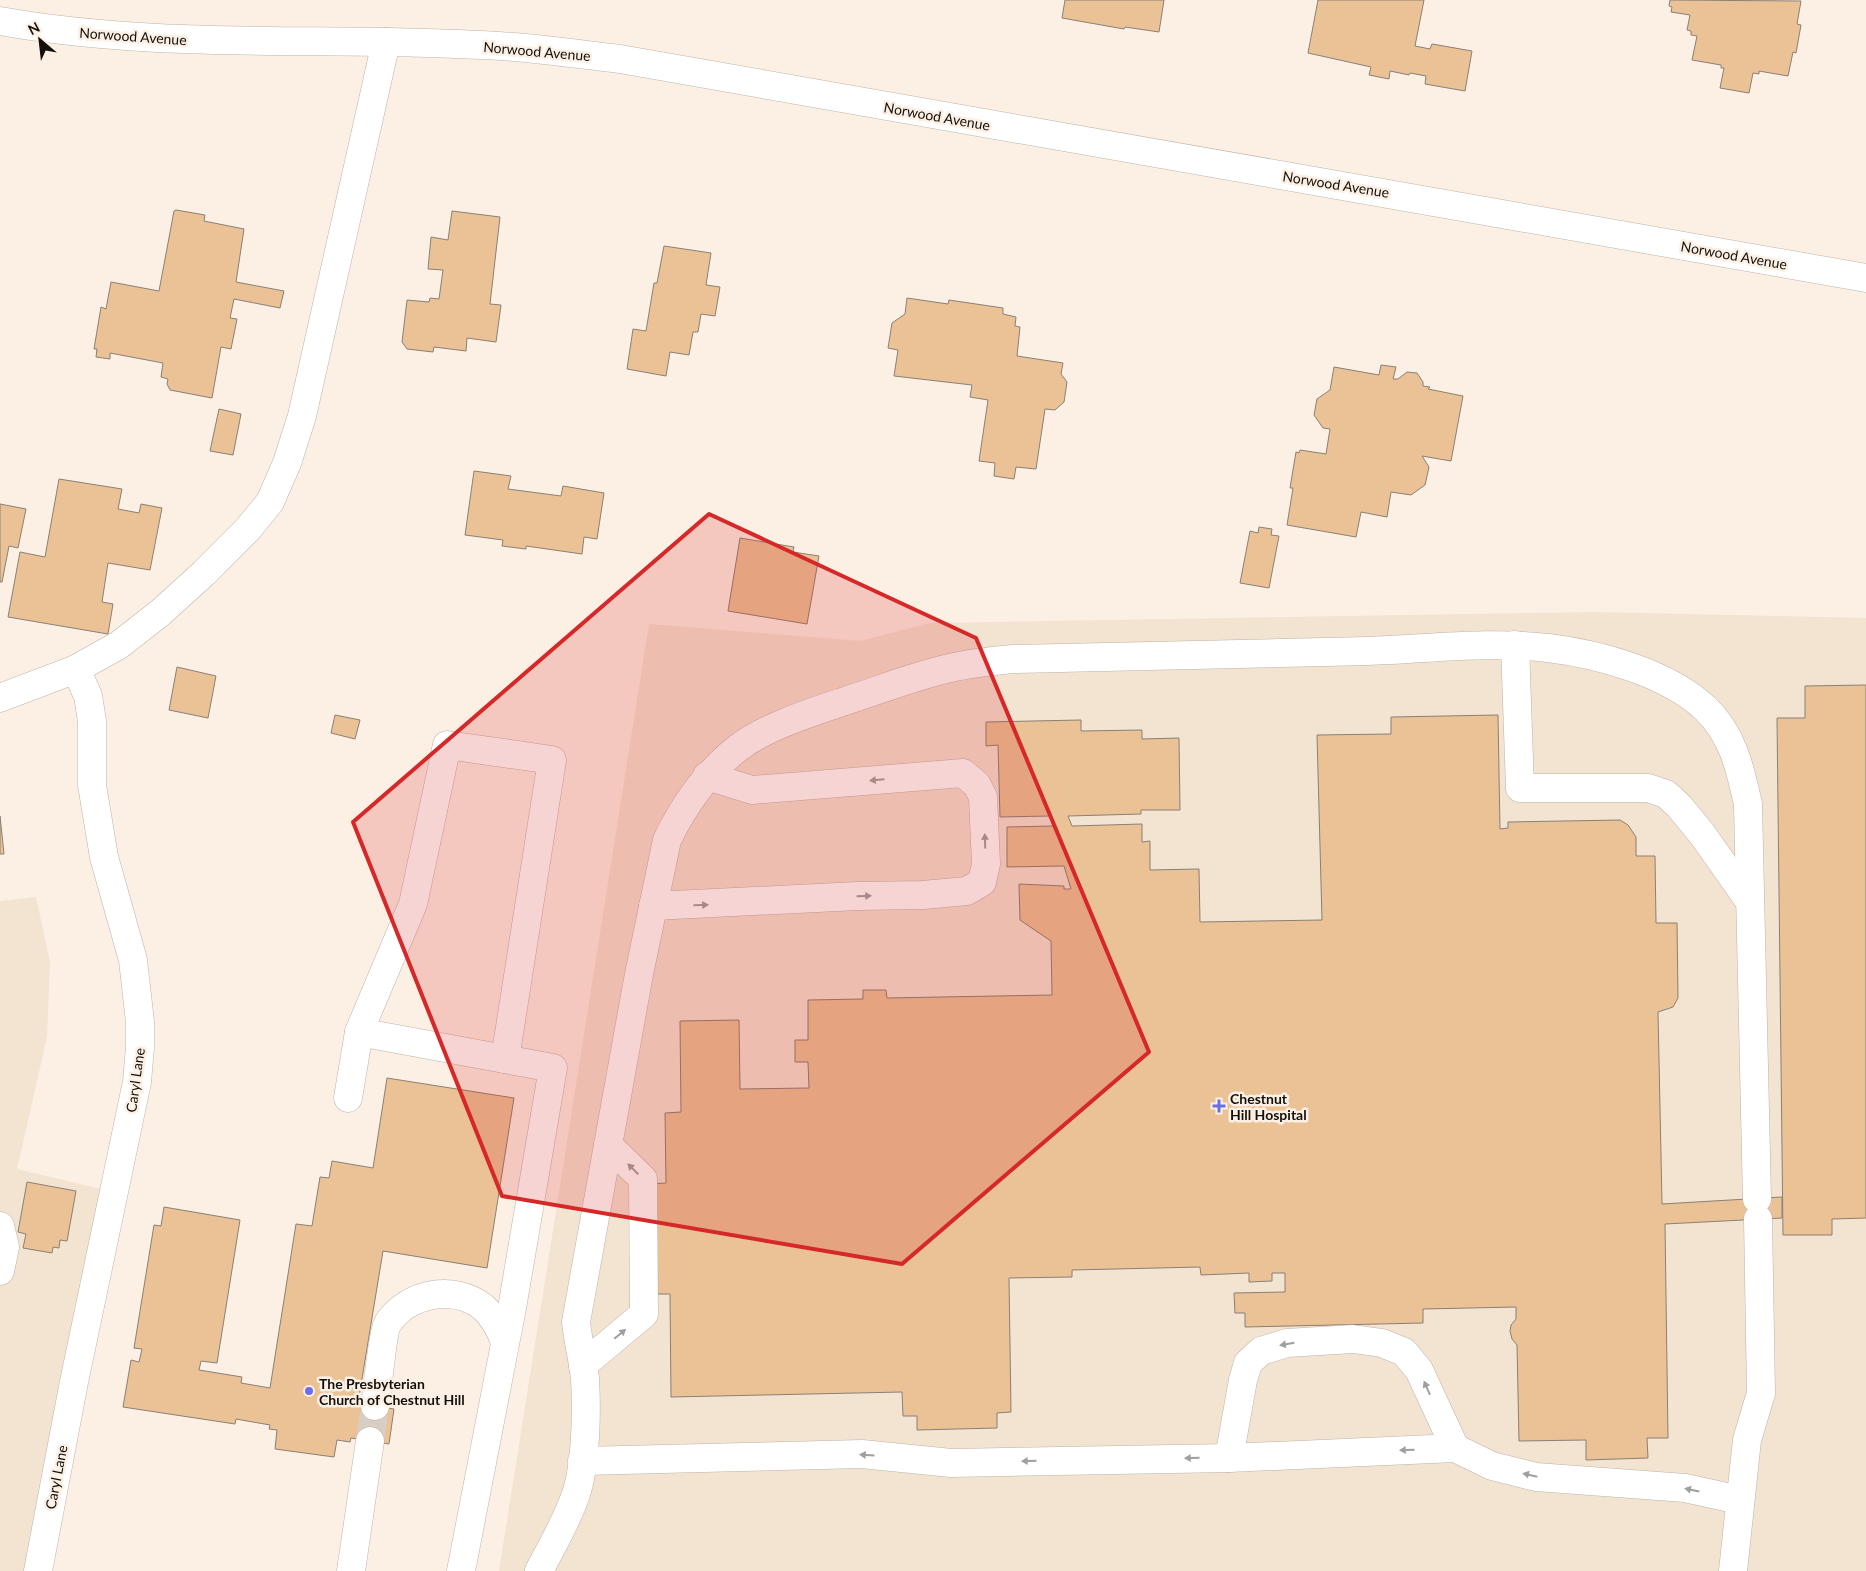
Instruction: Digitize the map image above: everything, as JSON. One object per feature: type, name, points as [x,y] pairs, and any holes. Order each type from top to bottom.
[{"type":"street","name":"Norwood Avenue","points":[[0,21],[50,30],[154,38],[386,42],[514,47],[620,59],[1866,278]]},
{"type":"street","points":[[0,698],[76,669],[119,645],[160,613],[210,567],[270,502],[286,464],[302,416],[386,42]]},
{"type":"street","points":[[1515,645],[1520,788],[1648,788],[1666,794],[1679,806],[1702,834],[1750,902]]},
{"type":"street","points":[[539,1571],[570,1510],[576,1493],[582,1461],[586,1413],[583,1366],[576,1322],[666,840],[676,820],[706,776],[739,747],[778,726],[906,681],[948,668],[978,662],[1014,659],[1404,650],[1515,645],[1583,654],[1617,663],[1646,673],[1677,688],[1705,708],[1723,728],[1735,751],[1741,771],[1748,804],[1760,1393],[1747,1440],[1733,1571]]},
{"type":"street","name":"Caryl Lane","points":[[38,1571],[74,1382],[137,1082],[140,1046],[140,1022],[133,960],[104,857],[92,785],[92,721],[88,696],[76,669]]},
{"type":"street","points":[[348,1098],[359,1032],[413,904],[447,745],[552,760],[505,1059]]},
{"type":"street","points":[[653,906],[967,891],[982,882],[986,864],[984,797],[977,785],[963,773],[752,790],[706,776]]},
{"type":"street","points":[[359,1032],[553,1068],[505,1342],[461,1571]]},
{"type":"street","points":[[583,1366],[644,1314],[643,1179],[608,1145]]},
{"type":"street","points":[[0,1226],[5,1247],[0,1271]]},
{"type":"street","points":[[375,1406],[387,1324],[402,1307],[421,1297],[442,1293],[464,1297],[482,1307],[497,1322],[505,1342]]},
{"type":"street","points":[[1229,1458],[1243,1380],[1248,1363],[1261,1351],[1287,1343],[1353,1339],[1382,1342],[1404,1352],[1420,1370],[1455,1448]]},
{"type":"street","points":[[351,1571],[370,1441]]},
{"type":"street","points":[[582,1461],[862,1454],[951,1462],[1229,1458],[1455,1448],[1492,1466],[1536,1477],[1685,1488],[1740,1500]]},
{"type":"highlighted area","points":[[709,514],[976,638],[1149,1052],[902,1264],[502,1196],[353,822]]},
{"type":"shaded area","name":"Chestnut Hill Hospital","points":[[1592,612],[1866,618],[1866,1571],[499,1571],[649,624],[860,641],[930,623]]},
{"type":"shaded area","points":[[36,897],[50,962],[47,1037],[17,1169],[101,1189],[25,1571],[0,1571],[0,901]]},
{"type":"building","points":[[1065,0],[1164,0],[1159,32],[1125,27],[1124,29],[1062,18]]},
{"type":"building","points":[[1318,0],[1424,0],[1415,46],[1430,49],[1432,44],[1472,51],[1465,91],[1425,84],[1426,76],[1410,73],[1409,75],[1390,71],[1389,79],[1369,75],[1371,67],[1308,53]]},
{"type":"building","points":[[1670,0],[1801,1],[1797,24],[1801,25],[1796,53],[1793,52],[1788,76],[1759,71],[1759,74],[1753,73],[1749,93],[1720,88],[1724,68],[1721,68],[1721,65],[1692,60],[1697,36],[1691,35],[1691,31],[1687,30],[1690,15],[1671,12]]},
{"type":"building","points":[[174,211],[205,215],[204,221],[244,229],[236,282],[284,291],[280,308],[234,299],[230,318],[237,319],[231,349],[221,347],[212,398],[170,390],[167,384],[168,379],[161,377],[163,363],[110,353],[110,359],[96,357],[97,349],[94,349],[101,307],[106,309],[111,282],[159,291]]},
{"type":"building","points":[[452,211],[500,217],[490,304],[501,305],[496,342],[467,338],[466,351],[434,347],[433,352],[407,349],[402,342],[407,300],[429,302],[430,298],[439,299],[443,270],[428,269],[431,237],[448,240]]},
{"type":"building","points":[[664,246],[711,253],[706,285],[720,287],[715,316],[701,314],[698,332],[693,332],[689,355],[670,352],[666,376],[627,369],[633,329],[646,331],[654,283],[657,283]]},
{"type":"building","points":[[907,298],[948,304],[949,300],[1003,308],[1003,314],[1016,317],[1015,326],[1020,327],[1017,356],[1063,363],[1061,374],[1067,382],[1064,402],[1055,410],[1045,409],[1036,469],[1016,467],[1014,479],[994,476],[995,463],[979,461],[988,400],[970,397],[972,385],[894,376],[898,350],[888,348],[892,323],[905,314]]},
{"type":"building","points":[[1381,365],[1396,367],[1393,379],[1398,379],[1407,372],[1417,373],[1423,382],[1423,386],[1430,387],[1428,389],[1463,396],[1451,461],[1422,456],[1429,467],[1425,485],[1411,495],[1391,492],[1387,517],[1361,512],[1356,537],[1287,525],[1293,488],[1290,488],[1296,452],[1299,453],[1300,450],[1326,454],[1330,429],[1323,428],[1314,415],[1317,399],[1330,390],[1334,367],[1379,375]]},
{"type":"building","points":[[219,409],[241,414],[233,455],[210,451]]},
{"type":"building","points":[[474,471],[511,476],[508,489],[561,496],[563,486],[604,493],[597,539],[584,537],[582,554],[526,546],[526,549],[502,546],[503,540],[465,535]]},
{"type":"building","points":[[59,479],[122,489],[118,509],[139,513],[141,504],[162,508],[150,570],[108,563],[102,602],[113,604],[108,634],[8,617],[20,552],[45,557]]},
{"type":"building","points":[[0,504],[26,509],[18,548],[9,546],[2,582],[0,582]]},
{"type":"building","points":[[1259,527],[1272,529],[1271,535],[1279,536],[1269,588],[1240,583],[1250,531],[1258,533]]},
{"type":"building","points":[[740,538],[794,547],[793,552],[819,556],[807,624],[728,611]]},
{"type":"building","points":[[177,667],[216,676],[208,718],[169,710]]},
{"type":"building","points":[[1866,685],[1866,1218],[1832,1219],[1832,1235],[1783,1235],[1777,718],[1805,718],[1805,686]]},
{"type":"building","points":[[335,715],[360,720],[355,739],[331,733]]},
{"type":"building","points":[[1498,715],[1500,829],[1508,828],[1508,822],[1620,820],[1628,825],[1636,837],[1636,856],[1655,856],[1656,923],[1677,923],[1678,998],[1673,1007],[1658,1012],[1662,1204],[1782,1197],[1782,1218],[1665,1224],[1668,1438],[1647,1438],[1648,1458],[1586,1460],[1586,1440],[1519,1441],[1517,1345],[1512,1339],[1510,1331],[1511,1325],[1516,1319],[1516,1307],[1423,1309],[1423,1323],[1245,1327],[1245,1313],[1235,1313],[1234,1293],[1285,1292],[1285,1273],[1272,1273],[1272,1281],[1249,1282],[1249,1273],[1201,1275],[1200,1267],[1072,1270],[1072,1277],[1009,1278],[1011,1412],[997,1413],[997,1428],[917,1430],[917,1416],[903,1416],[902,1392],[671,1397],[670,1294],[650,1294],[648,1184],[666,1183],[665,1113],[681,1112],[680,1021],[739,1020],[740,1089],[809,1088],[808,1062],[795,1062],[795,1040],[808,1040],[808,1000],[863,999],[863,990],[886,990],[887,998],[1052,995],[1051,941],[1020,920],[1019,884],[1064,886],[1064,889],[1071,889],[1064,866],[1007,867],[1007,827],[1053,826],[1050,816],[1000,817],[998,745],[986,746],[986,722],[1081,720],[1081,731],[1142,730],[1142,739],[1179,738],[1180,810],[1141,810],[1141,814],[1068,816],[1072,826],[1142,824],[1142,842],[1150,841],[1150,870],[1199,869],[1200,922],[1322,920],[1317,735],[1391,734],[1391,717]]},
{"type":"building","points":[[0,816],[4,854],[0,854]]},
{"type":"building","points":[[387,1078],[514,1098],[487,1268],[383,1251],[358,1403],[394,1409],[389,1444],[351,1438],[350,1442],[337,1440],[334,1457],[275,1449],[277,1430],[269,1429],[270,1425],[236,1419],[235,1424],[123,1407],[131,1360],[139,1362],[142,1349],[134,1348],[154,1225],[161,1226],[164,1207],[240,1220],[217,1363],[201,1361],[199,1370],[242,1377],[241,1383],[270,1388],[296,1224],[312,1226],[320,1177],[329,1178],[332,1161],[373,1168]]},
{"type":"building","points":[[27,1182],[76,1191],[67,1241],[60,1240],[59,1248],[53,1247],[52,1253],[23,1248],[26,1234],[18,1232]]},
{"type":"tunnel","points":[[370,1441],[375,1406]]},
{"type":"place","name":"Chestnut Hill Hospital","points":[[1219,1106]]},
{"type":"place","name":"The Presbyterian Church of Chestnut Hill","points":[[309,1391]]}]
